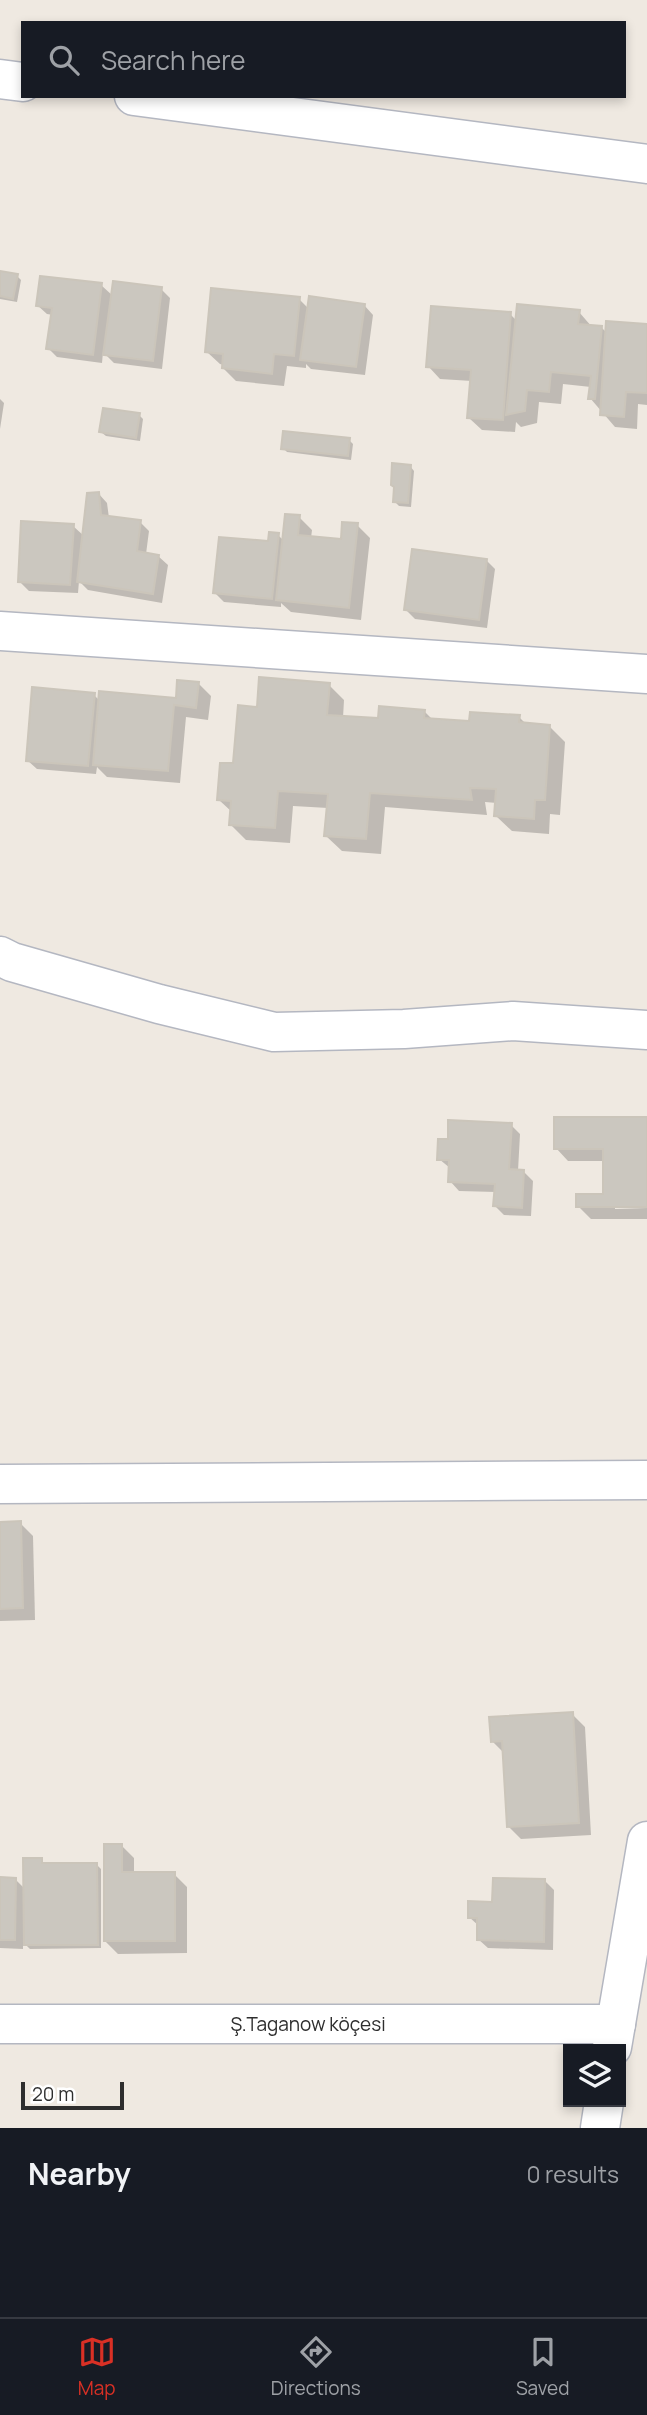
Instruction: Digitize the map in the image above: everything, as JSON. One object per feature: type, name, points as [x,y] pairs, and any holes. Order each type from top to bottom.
[{"type":"street","points":[[0,79],[21,82]]},
{"type":"street","points":[[149,98],[647,164]]},
{"type":"street","points":[[0,631],[647,674]]},
{"type":"street","points":[[0,956],[12,962],[159,1004],[274,1032],[513,1021],[647,1030]]},
{"type":"street","points":[[0,1484],[647,1480]]},
{"type":"street","points":[[614,2036],[647,1842]]},
{"type":"street","name":"Ş.Taganow köçesi","points":[[0,2024],[614,2036]]},
{"type":"street","points":[[600,2128],[603,2107]]},
{"type":"building","points":[[0,271],[18,274],[13,299],[0,296]]},
{"type":"building","points":[[40,276],[102,283],[93,355],[46,349],[52,308],[36,306]]},
{"type":"building","points":[[113,281],[162,287],[153,361],[103,355]]},
{"type":"building","points":[[211,288],[300,297],[294,356],[274,354],[272,374],[222,368],[223,354],[205,352]]},
{"type":"building","points":[[309,296],[365,304],[356,367],[300,360]]},
{"type":"building","points":[[517,304],[580,310],[578,324],[602,326],[595,399],[588,399],[591,376],[551,372],[549,392],[527,390],[525,411],[506,415]]},
{"type":"building","points":[[431,306],[511,312],[503,420],[467,418],[471,370],[426,367]]},
{"type":"building","points":[[606,321],[647,324],[647,393],[626,392],[624,417],[600,415]]},
{"type":"building","points":[[103,408],[140,413],[136,438],[99,432]]},
{"type":"building","points":[[283,431],[350,438],[348,456],[281,449]]},
{"type":"building","points":[[392,463],[411,465],[408,503],[393,502]]},
{"type":"building","points":[[99,492],[101,515],[141,520],[137,551],[159,555],[153,594],[77,582],[87,493]]},
{"type":"building","points":[[285,514],[300,515],[298,535],[341,539],[342,522],[358,523],[349,608],[276,600]]},
{"type":"building","points":[[21,521],[74,524],[70,585],[18,582]]},
{"type":"building","points":[[269,532],[279,533],[272,599],[213,593],[219,537],[268,541]]},
{"type":"building","points":[[412,549],[487,559],[479,620],[404,610]]},
{"type":"building","points":[[259,677],[330,683],[327,715],[378,718],[379,706],[425,710],[424,718],[469,721],[470,712],[520,715],[519,722],[550,725],[545,800],[535,800],[534,819],[494,816],[496,789],[470,788],[472,800],[370,793],[366,839],[324,836],[328,794],[278,791],[275,828],[229,825],[231,801],[217,800],[220,763],[233,763],[238,705],[257,707]]},
{"type":"building","points":[[177,680],[199,682],[196,708],[174,705],[168,771],[93,765],[99,691],[176,698]]},
{"type":"building","points":[[32,687],[95,693],[88,766],[26,761]]},
{"type":"building","points":[[554,1117],[647,1117],[647,1207],[576,1207],[576,1194],[603,1194],[603,1149],[554,1149]]},
{"type":"building","points":[[448,1120],[512,1123],[509,1169],[524,1170],[522,1208],[493,1206],[495,1184],[448,1182],[449,1160],[437,1160],[438,1139],[448,1139]]},
{"type":"building","points":[[21,1521],[23,1608],[0,1609],[0,1522]]},
{"type":"building","points":[[573,1712],[579,1823],[507,1827],[502,1741],[491,1742],[489,1717]]},
{"type":"building","points":[[104,1844],[122,1844],[122,1872],[175,1872],[175,1941],[104,1941]]},
{"type":"building","points":[[23,1858],[42,1858],[42,1863],[97,1863],[98,1945],[24,1945]]},
{"type":"building","points":[[0,1877],[16,1878],[15,1940],[0,1940]]},
{"type":"building","points":[[493,1878],[545,1879],[544,1942],[477,1940],[477,1918],[468,1918],[468,1901],[492,1902]]}]
